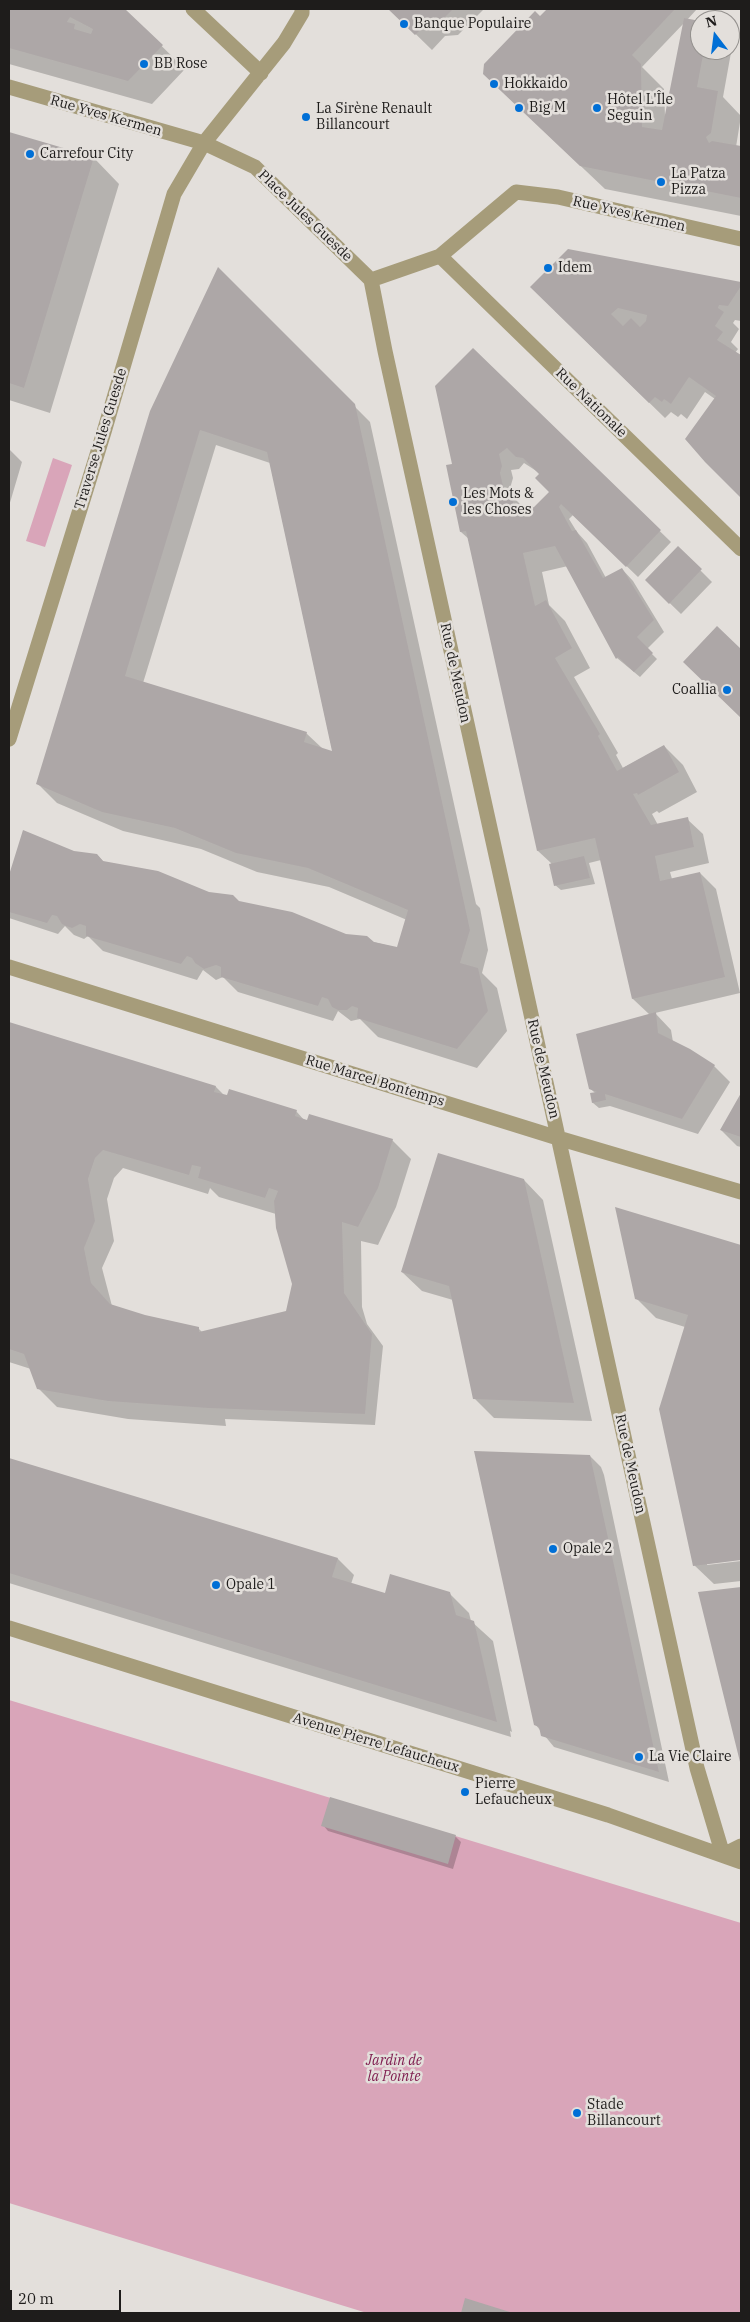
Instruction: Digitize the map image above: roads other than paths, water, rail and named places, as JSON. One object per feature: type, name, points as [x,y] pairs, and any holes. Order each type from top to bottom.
[{"type":"street","points":[[193,9],[262,73]]},
{"type":"street","points":[[204,143],[262,73],[284,43],[302,13],[302,9]]},
{"type":"street","name":"Rue Yves Kermen","points":[[9,87],[204,143]]},
{"type":"street","name":"Place Jules Guesde","points":[[204,143],[255,167],[371,280]]},
{"type":"street","name":"Traverse Jules Guesde","points":[[9,739],[104,432],[174,194],[204,143]]},
{"type":"street","name":"Rue Yves Kermen","points":[[440,256],[516,192],[558,197],[741,239]]},
{"type":"street","points":[[371,280],[440,256]]},
{"type":"street","name":"Rue Nationale","points":[[440,256],[741,549]]},
{"type":"street","name":"Rue de Meudon","points":[[371,280],[395,399],[697,1768],[722,1855]]},
{"type":"street","name":"Rue Marcel Bontemps","points":[[9,967],[558,1138],[741,1192]]},
{"type":"street","name":"Avenue Pierre Lefaucheux","points":[[9,1628],[608,1815],[741,1862]]},
{"type":"street","points":[[722,1855],[741,1846]]},
{"type":"place","name":"Banque Populaire","points":[[404,24]]},
{"type":"place","name":"BB Rose","points":[[144,64]]},
{"type":"place","name":"Hokkaido","points":[[494,84]]},
{"type":"place","name":"Big M","points":[[519,108]]},
{"type":"place","name":"Hôtel L'Île Seguin","points":[[597,108]]},
{"type":"place","name":"La Sirène Renault Billancourt","points":[[306,117]]},
{"type":"place","name":"Carrefour City","points":[[30,154]]},
{"type":"place","name":"La Patza Pizza","points":[[661,182]]},
{"type":"place","name":"Idem","points":[[548,268]]},
{"type":"place","name":"Les Mots & les Choses","points":[[453,502]]},
{"type":"place","name":"Coallia","points":[[727,690]]},
{"type":"place","name":"Opale 2","points":[[553,1549]]},
{"type":"place","name":"Opale 1","points":[[216,1585]]},
{"type":"place","name":"La Vie Claire","points":[[639,1757]]},
{"type":"place","name":"Pierre Lefaucheux","points":[[465,1792]]},
{"type":"place","name":"Stade Billancourt","points":[[577,2113]]},
{"type":"park label","name":"Jardin de la Pointe","points":[[394,2070]]}]
